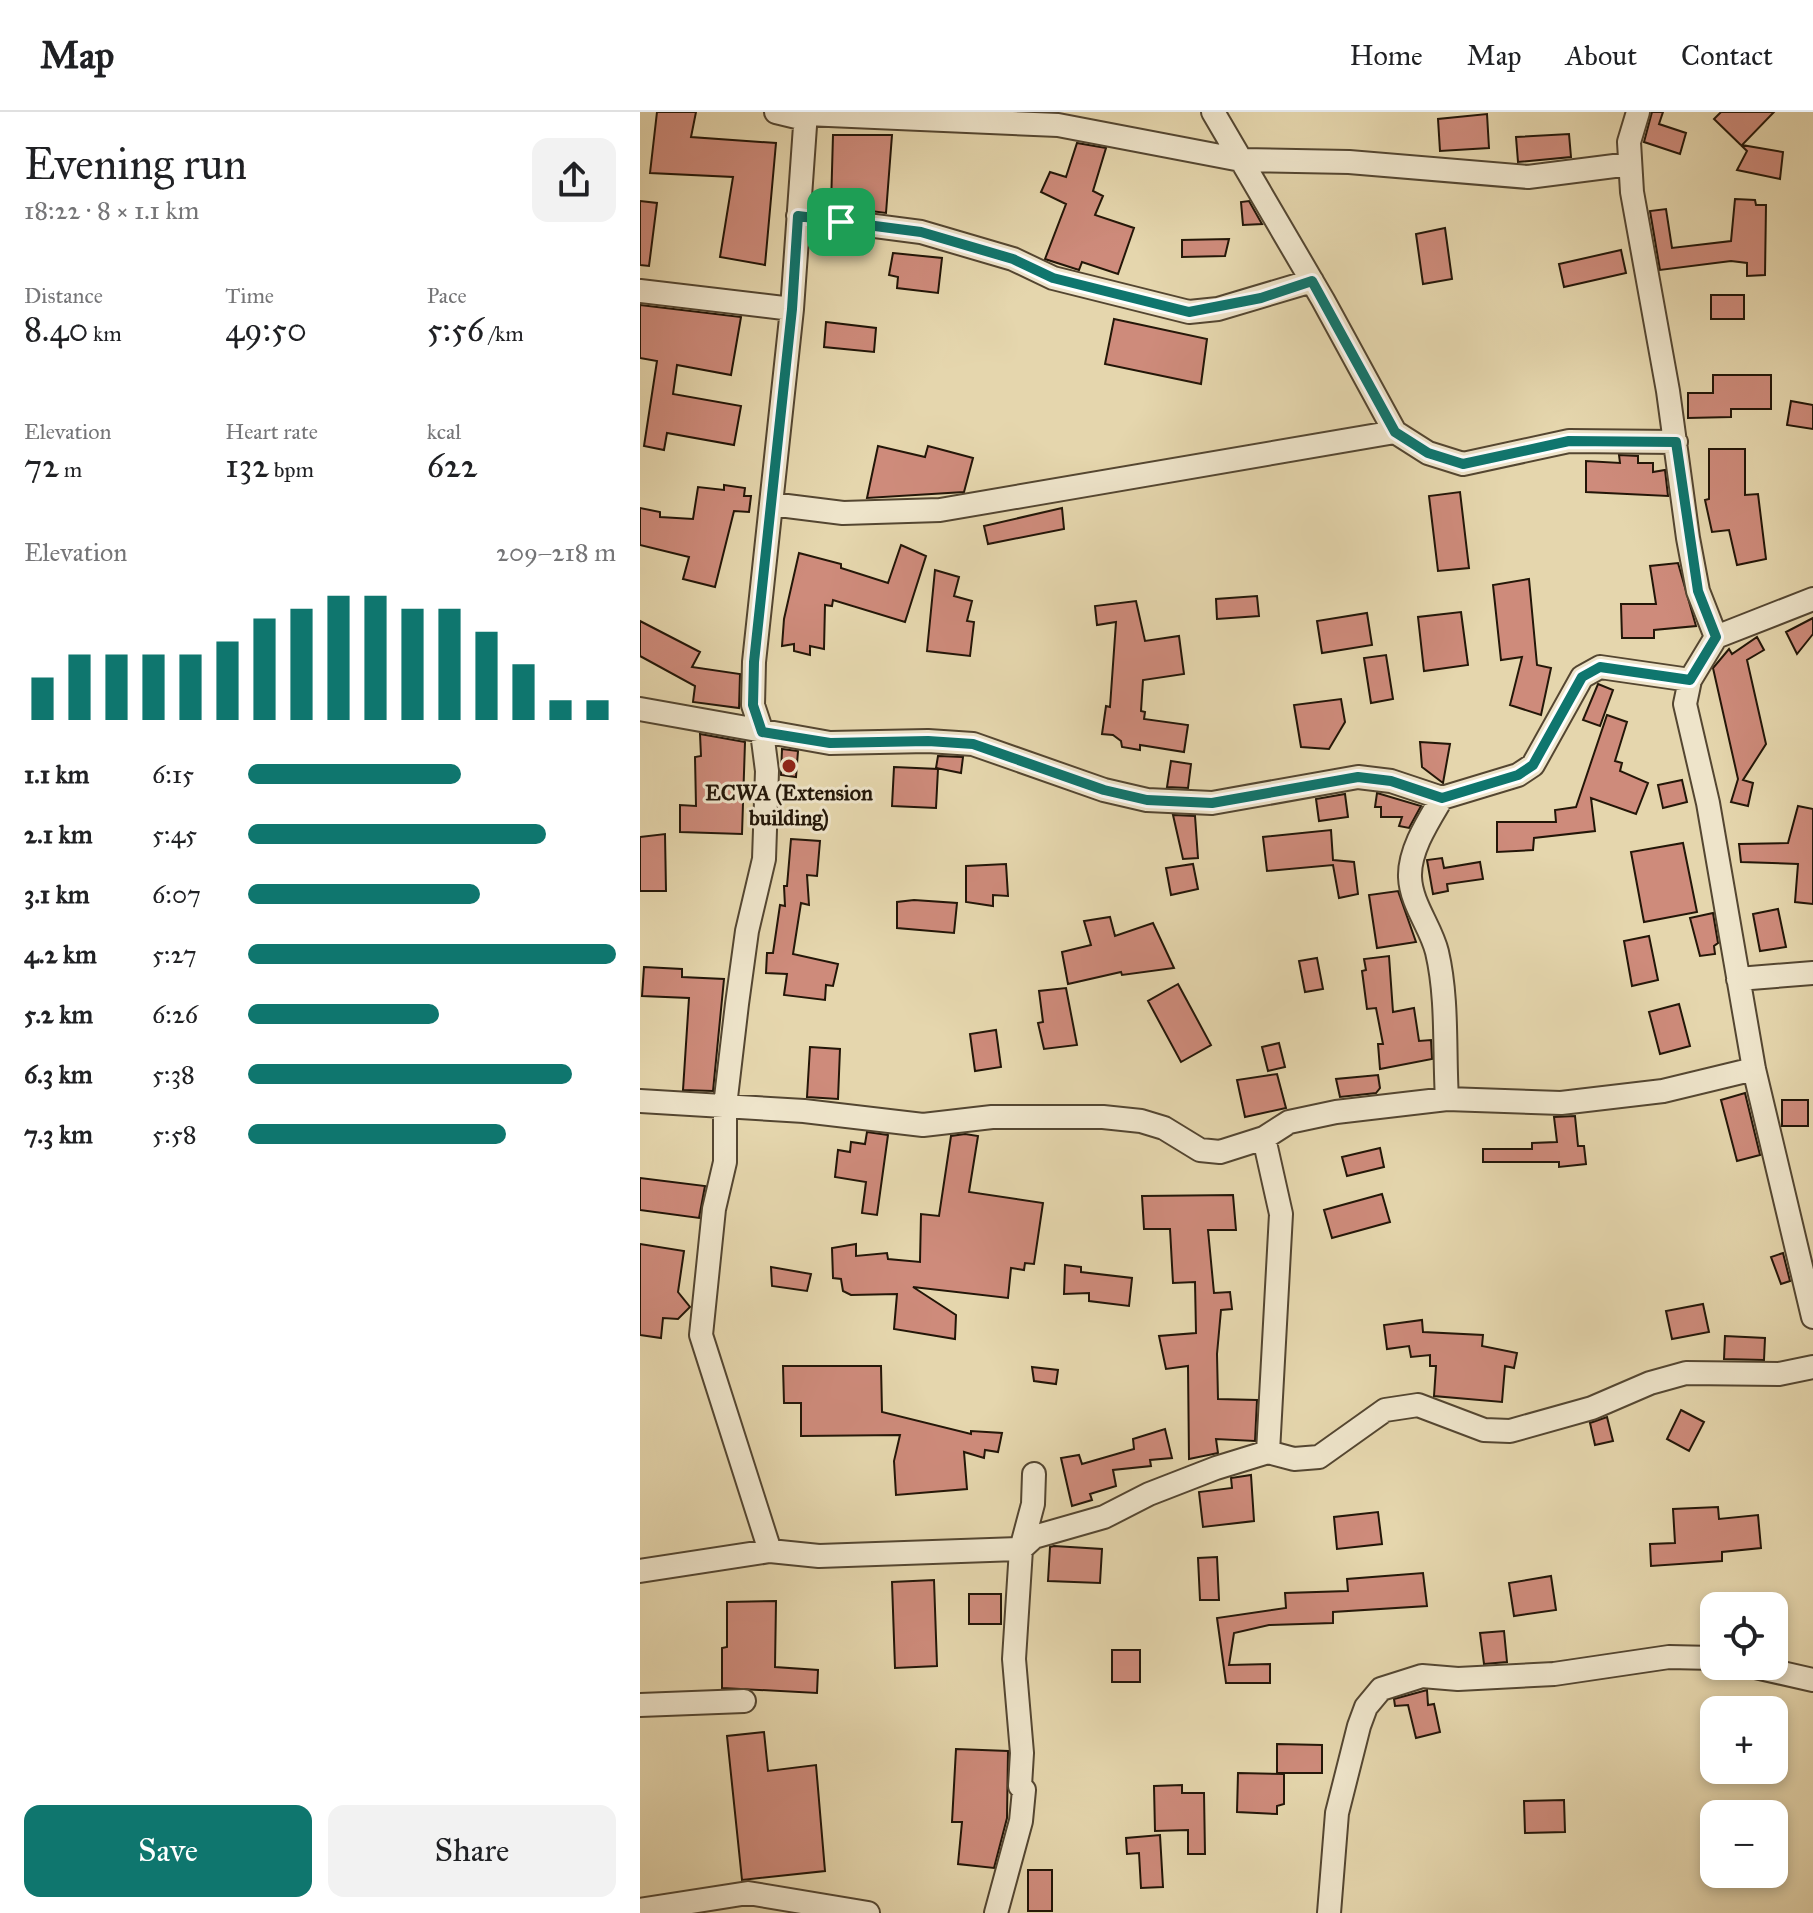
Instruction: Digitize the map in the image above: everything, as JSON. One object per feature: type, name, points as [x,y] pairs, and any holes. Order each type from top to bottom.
[{"type":"street","points":[[776,112],[1058,125],[1241,160],[1364,163],[1528,177],[1630,164]]},
{"type":"street","points":[[1213,112],[1312,281],[1395,432],[1428,453],[1463,464],[1569,441],[1676,442]]},
{"type":"street","points":[[1638,112],[1629,142],[1630,164],[1698,591],[1716,637]]},
{"type":"street","points":[[770,1551],[701,1335],[714,1209],[725,1162],[725,1106],[747,931],[764,859],[767,771],[762,732],[753,705],[754,662],[792,309],[806,115]]},
{"type":"street","points":[[798,216],[921,232],[1013,259],[1053,278],[1189,312],[1261,298],[1312,281]]},
{"type":"street","points":[[640,291],[792,309]]},
{"type":"street","points":[[771,504],[843,513],[940,510],[1395,432]]},
{"type":"street","points":[[1813,599],[1716,637],[1690,680],[1685,704],[1708,803],[1754,1069],[1813,1317]]},
{"type":"street","points":[[640,709],[830,743],[928,741],[973,744],[1104,790],[1147,800],[1212,803],[1358,777],[1391,781],[1442,798],[1518,775],[1533,765],[1582,677],[1600,667],[1690,680]]},
{"type":"street","points":[[1442,798],[1424,828],[1410,876],[1421,918],[1436,949],[1442,987],[1447,1099]]},
{"type":"street","points":[[1738,979],[1813,973]]},
{"type":"street","points":[[640,1101],[923,1125],[992,1117],[1103,1117],[1141,1121],[1164,1128],[1200,1150],[1220,1152],[1264,1138],[1289,1122],[1379,1106],[1447,1099],[1561,1103],[1663,1091],[1754,1069]]},
{"type":"street","points":[[1264,1138],[1281,1214],[1268,1452]]},
{"type":"street","points":[[640,1571],[770,1551],[819,1556],[1021,1549],[1034,1537],[1104,1517],[1149,1494],[1268,1452],[1294,1459],[1319,1457],[1385,1410],[1418,1405],[1484,1430],[1510,1431],[1592,1408],[1650,1383],[1686,1373],[1779,1374],[1813,1367]]},
{"type":"street","points":[[996,1913],[1021,1821],[1024,1790],[1020,1786],[1022,1753],[1014,1659],[1021,1549],[1033,1504],[1034,1474]]},
{"type":"street","points":[[1329,1913],[1337,1813],[1359,1726],[1366,1707],[1381,1689],[1422,1676],[1458,1679],[1554,1674],[1669,1657],[1700,1658]]},
{"type":"street","points":[[1788,1674],[1813,1680]]},
{"type":"street","points":[[640,1705],[744,1701]]},
{"type":"street","points":[[640,1910],[748,1893],[868,1913]]},
{"type":"building","points":[[657,112],[696,112],[691,137],[776,143],[765,265],[720,257],[733,177],[650,173]]},
{"type":"building","points":[[1652,112],[1663,112],[1659,124],[1686,133],[1680,154],[1644,142]]},
{"type":"building","points":[[1721,112],[1774,112],[1742,145],[1783,152],[1780,179],[1737,170],[1747,151],[1714,119]]},
{"type":"building","points":[[1487,114],[1489,148],[1440,151],[1438,119]]},
{"type":"building","points":[[1569,134],[1571,157],[1518,162],[1516,137]]},
{"type":"building","points":[[833,135],[892,135],[886,213],[831,206]]},
{"type":"building","points":[[1077,143],[1106,148],[1093,191],[1103,196],[1095,215],[1134,228],[1118,274],[1082,262],[1079,270],[1045,259],[1066,204],[1041,192],[1050,172],[1066,177]]},
{"type":"building","points":[[1735,199],[1755,200],[1756,205],[1766,205],[1765,275],[1747,276],[1747,263],[1731,261],[1660,270],[1650,211],[1666,209],[1672,248],[1731,241]]},
{"type":"building","points":[[640,201],[657,203],[649,266],[640,265]]},
{"type":"building","points":[[1249,201],[1262,224],[1243,225],[1241,202]]},
{"type":"building","points":[[1445,228],[1452,279],[1423,284],[1416,234]]},
{"type":"building","points":[[1229,239],[1225,256],[1182,257],[1182,240]]},
{"type":"building","points":[[1621,250],[1626,273],[1564,287],[1559,264]]},
{"type":"building","points":[[893,253],[942,258],[938,293],[897,288],[898,277],[889,275]]},
{"type":"building","points":[[1711,295],[1744,295],[1744,319],[1711,319]]},
{"type":"building","points":[[640,305],[741,317],[731,375],[677,365],[673,394],[741,406],[734,445],[667,433],[664,450],[644,446],[657,361],[640,358]]},
{"type":"building","points":[[1114,319],[1207,339],[1201,384],[1105,364]]},
{"type":"building","points":[[826,322],[876,328],[874,352],[824,347]]},
{"type":"building","points":[[1713,375],[1771,375],[1771,409],[1731,409],[1731,417],[1688,418],[1688,393],[1713,393]]},
{"type":"building","points":[[1791,401],[1813,405],[1813,429],[1787,425]]},
{"type":"building","points":[[878,446],[925,457],[928,446],[973,458],[964,492],[867,498]]},
{"type":"building","points":[[1709,449],[1745,449],[1745,495],[1758,494],[1766,559],[1737,565],[1729,530],[1712,532],[1705,500],[1709,499]]},
{"type":"building","points":[[1619,455],[1638,456],[1638,463],[1653,463],[1653,472],[1665,470],[1668,496],[1586,492],[1586,461],[1620,463]]},
{"type":"building","points":[[724,485],[745,488],[744,496],[751,496],[749,512],[734,511],[715,587],[683,579],[689,557],[640,545],[640,508],[660,512],[660,517],[693,519],[698,487],[724,490]]},
{"type":"building","points":[[1460,492],[1469,568],[1438,571],[1429,496]]},
{"type":"building","points":[[1062,508],[1064,529],[988,544],[984,526]]},
{"type":"building","points":[[901,545],[926,556],[905,622],[833,600],[832,606],[825,605],[824,649],[810,646],[810,655],[794,651],[794,644],[782,646],[784,619],[799,553],[841,564],[841,568],[888,583]]},
{"type":"building","points":[[1678,563],[1696,626],[1654,630],[1654,638],[1622,638],[1621,604],[1656,604],[1650,566]]},
{"type":"building","points":[[935,570],[959,577],[954,596],[972,601],[967,621],[974,622],[970,656],[927,651]]},
{"type":"building","points":[[1529,579],[1537,665],[1551,668],[1541,715],[1510,705],[1522,657],[1501,660],[1493,585]]},
{"type":"building","points":[[1257,596],[1259,616],[1217,619],[1216,599]]},
{"type":"building","points":[[1136,601],[1145,641],[1179,636],[1184,674],[1143,680],[1141,711],[1145,712],[1144,719],[1188,725],[1184,752],[1140,745],[1140,750],[1122,747],[1121,741],[1113,735],[1102,734],[1106,706],[1110,707],[1116,622],[1097,625],[1095,606]]},
{"type":"building","points":[[1461,612],[1468,665],[1424,671],[1418,617]]},
{"type":"building","points":[[1367,613],[1372,645],[1322,653],[1317,621]]},
{"type":"building","points":[[1813,618],[1813,634],[1797,654],[1786,632]]},
{"type":"building","points":[[640,621],[700,652],[692,667],[740,674],[739,708],[693,702],[695,686],[640,656]]},
{"type":"building","points":[[1757,637],[1764,650],[1747,660],[1766,744],[1743,780],[1753,783],[1748,806],[1731,802],[1738,779],[1713,668],[1729,649],[1732,654]]},
{"type":"building","points":[[1386,655],[1393,699],[1371,703],[1364,658]]},
{"type":"building","points":[[1598,684],[1613,690],[1600,726],[1583,720]]},
{"type":"building","points":[[1341,699],[1345,722],[1329,749],[1301,747],[1294,705]]},
{"type":"building","points":[[1607,715],[1627,722],[1615,761],[1622,763],[1620,771],[1648,783],[1636,814],[1591,798],[1595,831],[1534,838],[1533,850],[1497,852],[1497,822],[1556,822],[1555,810],[1576,807]]},
{"type":"building","points":[[700,734],[745,742],[742,834],[680,832],[680,805],[696,806],[695,757],[701,756]]},
{"type":"building","points":[[1420,742],[1450,744],[1443,783],[1422,767]]},
{"type":"building","points":[[782,749],[798,751],[796,777],[781,775]]},
{"type":"building","points":[[938,756],[963,757],[961,773],[936,768]]},
{"type":"building","points":[[1171,761],[1191,764],[1188,788],[1167,787]]},
{"type":"building","points":[[894,767],[938,769],[936,808],[892,806]]},
{"type":"building","points":[[1682,780],[1687,802],[1663,808],[1658,785]]},
{"type":"building","points":[[1377,793],[1421,806],[1409,828],[1399,826],[1402,817],[1381,817],[1381,807],[1375,807]]},
{"type":"building","points":[[1345,794],[1348,817],[1319,821],[1316,799]]},
{"type":"building","points":[[1798,806],[1813,809],[1813,904],[1795,902],[1798,864],[1741,862],[1739,844],[1788,843]]},
{"type":"building","points":[[1173,815],[1195,816],[1198,858],[1183,859]]},
{"type":"building","points":[[1331,830],[1333,860],[1354,862],[1358,894],[1339,898],[1333,865],[1267,871],[1263,837]]},
{"type":"building","points":[[665,834],[666,891],[640,891],[640,837]]},
{"type":"building","points":[[791,839],[820,841],[817,876],[807,875],[809,905],[801,903],[793,954],[838,964],[833,986],[826,985],[825,1000],[784,995],[787,974],[766,973],[767,953],[773,953],[780,905],[785,906],[784,886],[787,886]]},
{"type":"building","points":[[1683,843],[1697,912],[1644,922],[1631,852]]},
{"type":"building","points":[[1442,858],[1444,868],[1480,862],[1483,879],[1447,884],[1448,891],[1433,894],[1427,860]]},
{"type":"building","points":[[1006,864],[1008,896],[993,895],[993,906],[966,902],[966,866]]},
{"type":"building","points":[[1193,864],[1198,889],[1171,895],[1166,868]]},
{"type":"building","points":[[1398,891],[1416,942],[1377,948],[1369,895]]},
{"type":"building","points":[[897,902],[957,903],[954,933],[897,928]]},
{"type":"building","points":[[1778,909],[1786,947],[1760,951],[1753,914]]},
{"type":"building","points":[[1713,913],[1718,943],[1714,946],[1715,954],[1700,956],[1690,918]]},
{"type":"building","points":[[1110,917],[1115,936],[1153,923],[1174,968],[1122,975],[1121,972],[1068,984],[1062,952],[1091,945],[1084,921]]},
{"type":"building","points":[[1649,936],[1658,980],[1632,986],[1624,941]]},
{"type":"building","points":[[1389,956],[1393,1012],[1414,1008],[1419,1041],[1431,1040],[1432,1059],[1380,1069],[1378,1044],[1383,1044],[1376,1008],[1367,1009],[1362,971],[1366,970],[1364,959]]},
{"type":"building","points":[[1317,958],[1323,989],[1305,992],[1299,961]]},
{"type":"building","points":[[644,967],[682,969],[682,977],[724,979],[713,1091],[683,1090],[689,998],[642,996]]},
{"type":"building","points":[[1178,984],[1211,1045],[1181,1062],[1148,1001]]},
{"type":"building","points":[[1066,988],[1077,1045],[1044,1049],[1038,1023],[1043,1022],[1039,991]]},
{"type":"building","points":[[1679,1004],[1690,1046],[1660,1054],[1649,1012]]},
{"type":"building","points":[[996,1030],[1001,1067],[975,1071],[970,1034]]},
{"type":"building","points":[[1279,1043],[1285,1067],[1268,1071],[1262,1047]]},
{"type":"building","points":[[810,1047],[840,1049],[838,1099],[807,1097]]},
{"type":"building","points":[[1277,1074],[1286,1108],[1245,1117],[1237,1080]]},
{"type":"building","points":[[1378,1075],[1380,1088],[1376,1093],[1340,1097],[1336,1079]]},
{"type":"building","points":[[1745,1093],[1760,1155],[1737,1161],[1721,1100]]},
{"type":"building","points":[[1782,1100],[1808,1100],[1808,1126],[1782,1126]]},
{"type":"building","points":[[1575,1116],[1578,1146],[1584,1146],[1586,1164],[1559,1167],[1559,1162],[1483,1162],[1483,1149],[1532,1149],[1532,1143],[1557,1142],[1554,1117]]},
{"type":"building","points":[[867,1132],[888,1135],[877,1215],[862,1213],[866,1182],[835,1177],[838,1150],[850,1152],[851,1142],[865,1144]]},
{"type":"building","points":[[951,1136],[978,1136],[969,1192],[1043,1203],[1034,1264],[1025,1263],[1024,1270],[1011,1268],[1008,1298],[913,1287],[956,1315],[955,1339],[894,1329],[897,1294],[851,1295],[843,1291],[841,1279],[833,1278],[832,1248],[856,1244],[856,1256],[887,1253],[888,1259],[920,1262],[921,1214],[939,1216]]},
{"type":"building","points":[[1380,1148],[1384,1167],[1347,1176],[1342,1157]]},
{"type":"building","points":[[640,1178],[705,1186],[699,1218],[640,1210]]},
{"type":"building","points":[[1382,1194],[1390,1222],[1332,1238],[1324,1210]]},
{"type":"building","points":[[1233,1195],[1236,1230],[1208,1230],[1214,1293],[1230,1292],[1232,1309],[1221,1310],[1217,1354],[1218,1399],[1257,1400],[1255,1441],[1216,1439],[1218,1453],[1189,1459],[1188,1366],[1166,1369],[1159,1336],[1196,1333],[1195,1282],[1173,1283],[1170,1229],[1144,1229],[1142,1196]]},
{"type":"building","points":[[640,1244],[684,1251],[678,1292],[690,1307],[678,1319],[663,1318],[661,1338],[640,1335]]},
{"type":"building","points":[[1783,1253],[1790,1281],[1781,1284],[1771,1257]]},
{"type":"building","points":[[1065,1265],[1081,1267],[1081,1272],[1132,1278],[1129,1306],[1089,1301],[1089,1293],[1064,1294]]},
{"type":"building","points":[[771,1267],[811,1274],[807,1291],[772,1286]]},
{"type":"building","points":[[1703,1304],[1709,1332],[1672,1339],[1666,1311]]},
{"type":"building","points":[[1422,1320],[1423,1332],[1483,1335],[1482,1346],[1517,1353],[1514,1368],[1505,1366],[1502,1402],[1434,1396],[1436,1366],[1430,1366],[1430,1355],[1411,1357],[1409,1346],[1387,1349],[1384,1325]]},
{"type":"building","points":[[1725,1336],[1765,1338],[1764,1360],[1724,1359]]},
{"type":"building","points":[[783,1366],[881,1366],[882,1412],[971,1434],[971,1431],[1002,1433],[998,1452],[985,1450],[984,1458],[964,1452],[967,1489],[896,1495],[894,1461],[900,1435],[801,1436],[801,1403],[784,1403]]},
{"type":"building","points":[[1032,1367],[1058,1370],[1056,1384],[1034,1381]]},
{"type":"building","points":[[1681,1410],[1704,1422],[1689,1451],[1667,1439]]},
{"type":"building","points":[[1607,1417],[1613,1441],[1595,1445],[1590,1423]]},
{"type":"building","points":[[1165,1429],[1172,1458],[1150,1460],[1151,1466],[1113,1470],[1116,1486],[1090,1494],[1092,1500],[1072,1506],[1061,1458],[1079,1455],[1082,1464],[1134,1449],[1133,1439]]},
{"type":"building","points":[[1251,1475],[1254,1521],[1203,1527],[1199,1492],[1232,1488],[1231,1478]]},
{"type":"building","points":[[1718,1507],[1719,1519],[1758,1515],[1761,1548],[1722,1552],[1722,1561],[1651,1566],[1650,1544],[1675,1543],[1673,1509]]},
{"type":"building","points":[[1378,1512],[1382,1544],[1337,1549],[1334,1517]]},
{"type":"building","points":[[1050,1547],[1102,1549],[1100,1583],[1048,1581]]},
{"type":"building","points":[[1217,1557],[1219,1600],[1200,1600],[1198,1558]]},
{"type":"building","points":[[1423,1573],[1427,1606],[1333,1612],[1333,1623],[1269,1625],[1234,1633],[1229,1665],[1270,1664],[1270,1683],[1226,1683],[1217,1618],[1286,1608],[1285,1593],[1348,1591],[1347,1579]]},
{"type":"building","points":[[1551,1576],[1556,1610],[1514,1616],[1509,1583]]},
{"type":"building","points":[[934,1580],[937,1666],[895,1668],[892,1582]]},
{"type":"building","points":[[969,1594],[1001,1594],[1001,1624],[969,1624]]},
{"type":"building","points":[[776,1601],[775,1667],[818,1670],[817,1693],[722,1688],[722,1648],[727,1647],[727,1602]]},
{"type":"building","points":[[1504,1631],[1507,1662],[1484,1664],[1480,1633]]},
{"type":"building","points":[[1112,1650],[1140,1650],[1140,1682],[1112,1682]]},
{"type":"building","points":[[1427,1690],[1428,1705],[1434,1704],[1440,1732],[1416,1738],[1408,1705],[1395,1706],[1394,1699]]},
{"type":"building","points":[[764,1732],[768,1771],[816,1765],[825,1871],[742,1880],[727,1736]]},
{"type":"building","points":[[1277,1744],[1322,1745],[1322,1773],[1277,1773]]},
{"type":"building","points":[[956,1749],[1008,1751],[1007,1818],[994,1868],[958,1864],[962,1822],[952,1822]]},
{"type":"building","points":[[1238,1773],[1284,1774],[1284,1804],[1277,1806],[1277,1814],[1237,1812]]},
{"type":"building","points":[[1182,1785],[1182,1793],[1204,1793],[1205,1854],[1188,1854],[1188,1830],[1155,1831],[1154,1786]]},
{"type":"building","points":[[1564,1800],[1565,1832],[1525,1833],[1524,1801]]},
{"type":"building","points":[[1160,1835],[1163,1887],[1141,1888],[1139,1853],[1127,1854],[1126,1838]]},
{"type":"building","points":[[1028,1870],[1052,1870],[1052,1911],[1028,1911]]},
{"type":"place","name":"ECWA (Extension building)","points":[[789,766]]},
{"type":"route","points":[[798,216],[841,222],[921,232],[1013,259],[1053,278],[1162,308],[1189,312],[1218,309],[1312,281],[1395,432],[1428,453],[1463,464],[1513,456],[1569,441],[1676,442],[1698,591],[1716,637],[1690,680],[1600,667],[1582,677],[1533,765],[1518,775],[1442,798],[1391,781],[1358,777],[1212,803],[1171,803],[1104,790],[973,744],[928,741],[830,743],[762,732],[753,705],[754,662],[778,414],[792,309],[798,216]]}]
